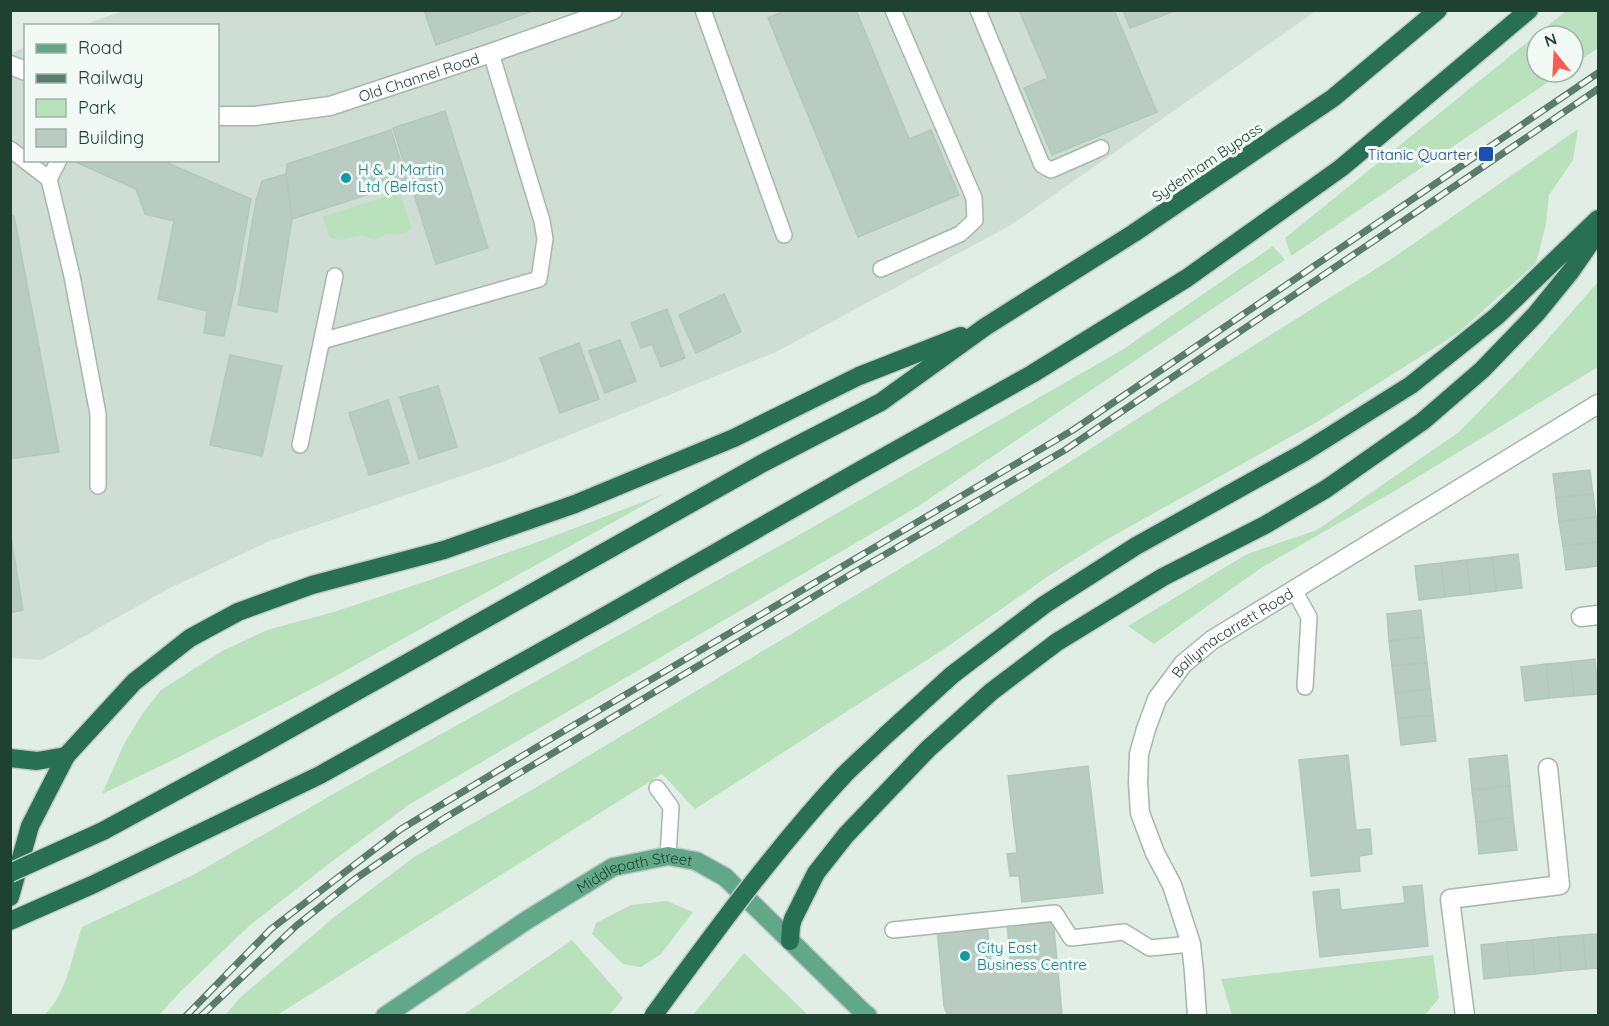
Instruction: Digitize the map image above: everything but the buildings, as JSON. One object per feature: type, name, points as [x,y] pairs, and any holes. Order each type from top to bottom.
[{"type":"highway","name":"Sydenham Bypass","points":[[986,327],[1134,234],[1333,98],[1438,10]]},
{"type":"highway","points":[[10,921],[92,885],[320,775],[1032,374],[1187,278],[1341,168],[1529,10]]},
{"type":"highway","points":[[653,1016],[723,920],[846,774],[952,675],[1044,604],[1136,546],[1303,453],[1411,385],[1497,316],[1599,219]]},
{"type":"highway","points":[[790,941],[793,919],[816,873],[846,835],[928,749],[991,692],[1057,642],[1163,577],[1265,525],[1326,489],[1423,421],[1482,370],[1528,322],[1571,271],[1599,232]]},
{"type":"highway","points":[[10,897],[30,826],[66,756],[134,682],[190,638],[237,612],[312,585],[444,549],[575,504],[734,438],[859,376],[986,327]]},
{"type":"highway","points":[[10,873],[103,831],[254,749],[751,470],[881,402],[986,327]]},
{"type":"highway","points":[[10,758],[37,761],[66,756]]},
{"type":"main road","name":"Middlepath Street","points":[[385,1016],[527,920],[614,867],[668,856],[696,861],[725,877],[866,1015]]},
{"type":"street","name":"Old Channel Road","points":[[219,116],[254,116],[330,106],[613,10]]},
{"type":"street","name":"Ballymacarrett Road","points":[[1197,1016],[1191,944],[1172,885],[1155,853],[1140,813],[1137,783],[1139,754],[1157,699],[1183,664],[1212,640],[1599,404]]},
{"type":"street","points":[[1465,1016],[1450,899],[1560,885],[1548,768]]},
{"type":"lane","points":[[703,10],[784,235]]},
{"type":"lane","points":[[881,269],[960,234],[975,220],[974,198],[893,10]]},
{"type":"lane","points":[[978,10],[1042,165],[1051,170],[1101,148]]},
{"type":"lane","points":[[322,340],[539,279],[545,239],[542,221],[491,53]]},
{"type":"lane","points":[[10,149],[24,160]]},
{"type":"lane","points":[[27,162],[49,179],[72,276],[98,414],[98,486]]},
{"type":"lane","points":[[49,179],[58,162]]},
{"type":"lane","points":[[300,445],[335,276]]},
{"type":"lane","points":[[1294,590],[1309,617],[1305,687]]},
{"type":"lane","points":[[657,788],[671,807],[668,856]]},
{"type":"lane","points":[[893,930],[1055,913],[1071,938],[1124,932],[1150,948],[1191,944]]},
{"type":"shaded area","points":[[125,10],[1316,11],[1011,225],[776,352],[500,463],[267,542],[168,589],[42,660],[11,658],[11,53],[24,47],[24,162],[219,162],[219,24],[87,24]]},
{"type":"green space","points":[[1566,11],[1598,11],[1598,48],[1585,57],[1585,24],[1550,24]]},
{"type":"green space","points":[[1525,44],[1525,84],[1545,84],[1291,256],[1285,238]]},
{"type":"green space","points":[[1578,129],[1573,160],[1549,195],[1546,224],[1536,263],[1458,333],[1317,422],[1104,541],[1047,577],[944,649],[695,809],[662,774],[277,1015],[225,1015],[241,997],[333,918],[414,857],[535,788],[941,544],[1390,260]]},
{"type":"green space","points":[[400,192],[411,228],[406,233],[386,234],[374,240],[357,236],[337,240],[328,233],[322,217]]},
{"type":"green space","points":[[1273,246],[1285,260],[917,507],[410,804],[249,926],[159,1015],[43,1015],[51,1008],[63,988],[82,927],[195,874],[342,789],[799,535],[1122,350]]},
{"type":"green space","points":[[1598,282],[1598,367],[1393,492],[1261,568],[1154,644],[1128,626],[1247,554],[1317,530],[1459,432],[1532,357]]},
{"type":"green space","points":[[664,494],[323,683],[102,794],[124,744],[143,713],[161,690],[222,651],[267,630],[334,612],[427,581]]},
{"type":"green space","points":[[667,901],[693,912],[661,954],[641,967],[623,964],[592,934],[596,923],[631,905]]},
{"type":"green space","points":[[572,940],[623,998],[610,1015],[463,1015]]},
{"type":"green space","points":[[744,953],[808,1015],[693,1015]]},
{"type":"green space","points":[[1433,955],[1439,998],[1424,1015],[1232,1015],[1221,979]]},
{"type":"railway","points":[[186,1016],[271,929],[401,829],[1073,430],[1598,73]]},
{"type":"railway","points":[[201,1016],[296,926],[355,879],[443,819],[848,576],[1065,450],[1598,89]]},
{"type":"place","name":"Titanic Quarter","points":[[1486,154]]},
{"type":"place","name":"H & J Martin Ltd (Belfast)","points":[[346,178]]},
{"type":"place","name":"City East Business Centre","points":[[965,956]]}]
